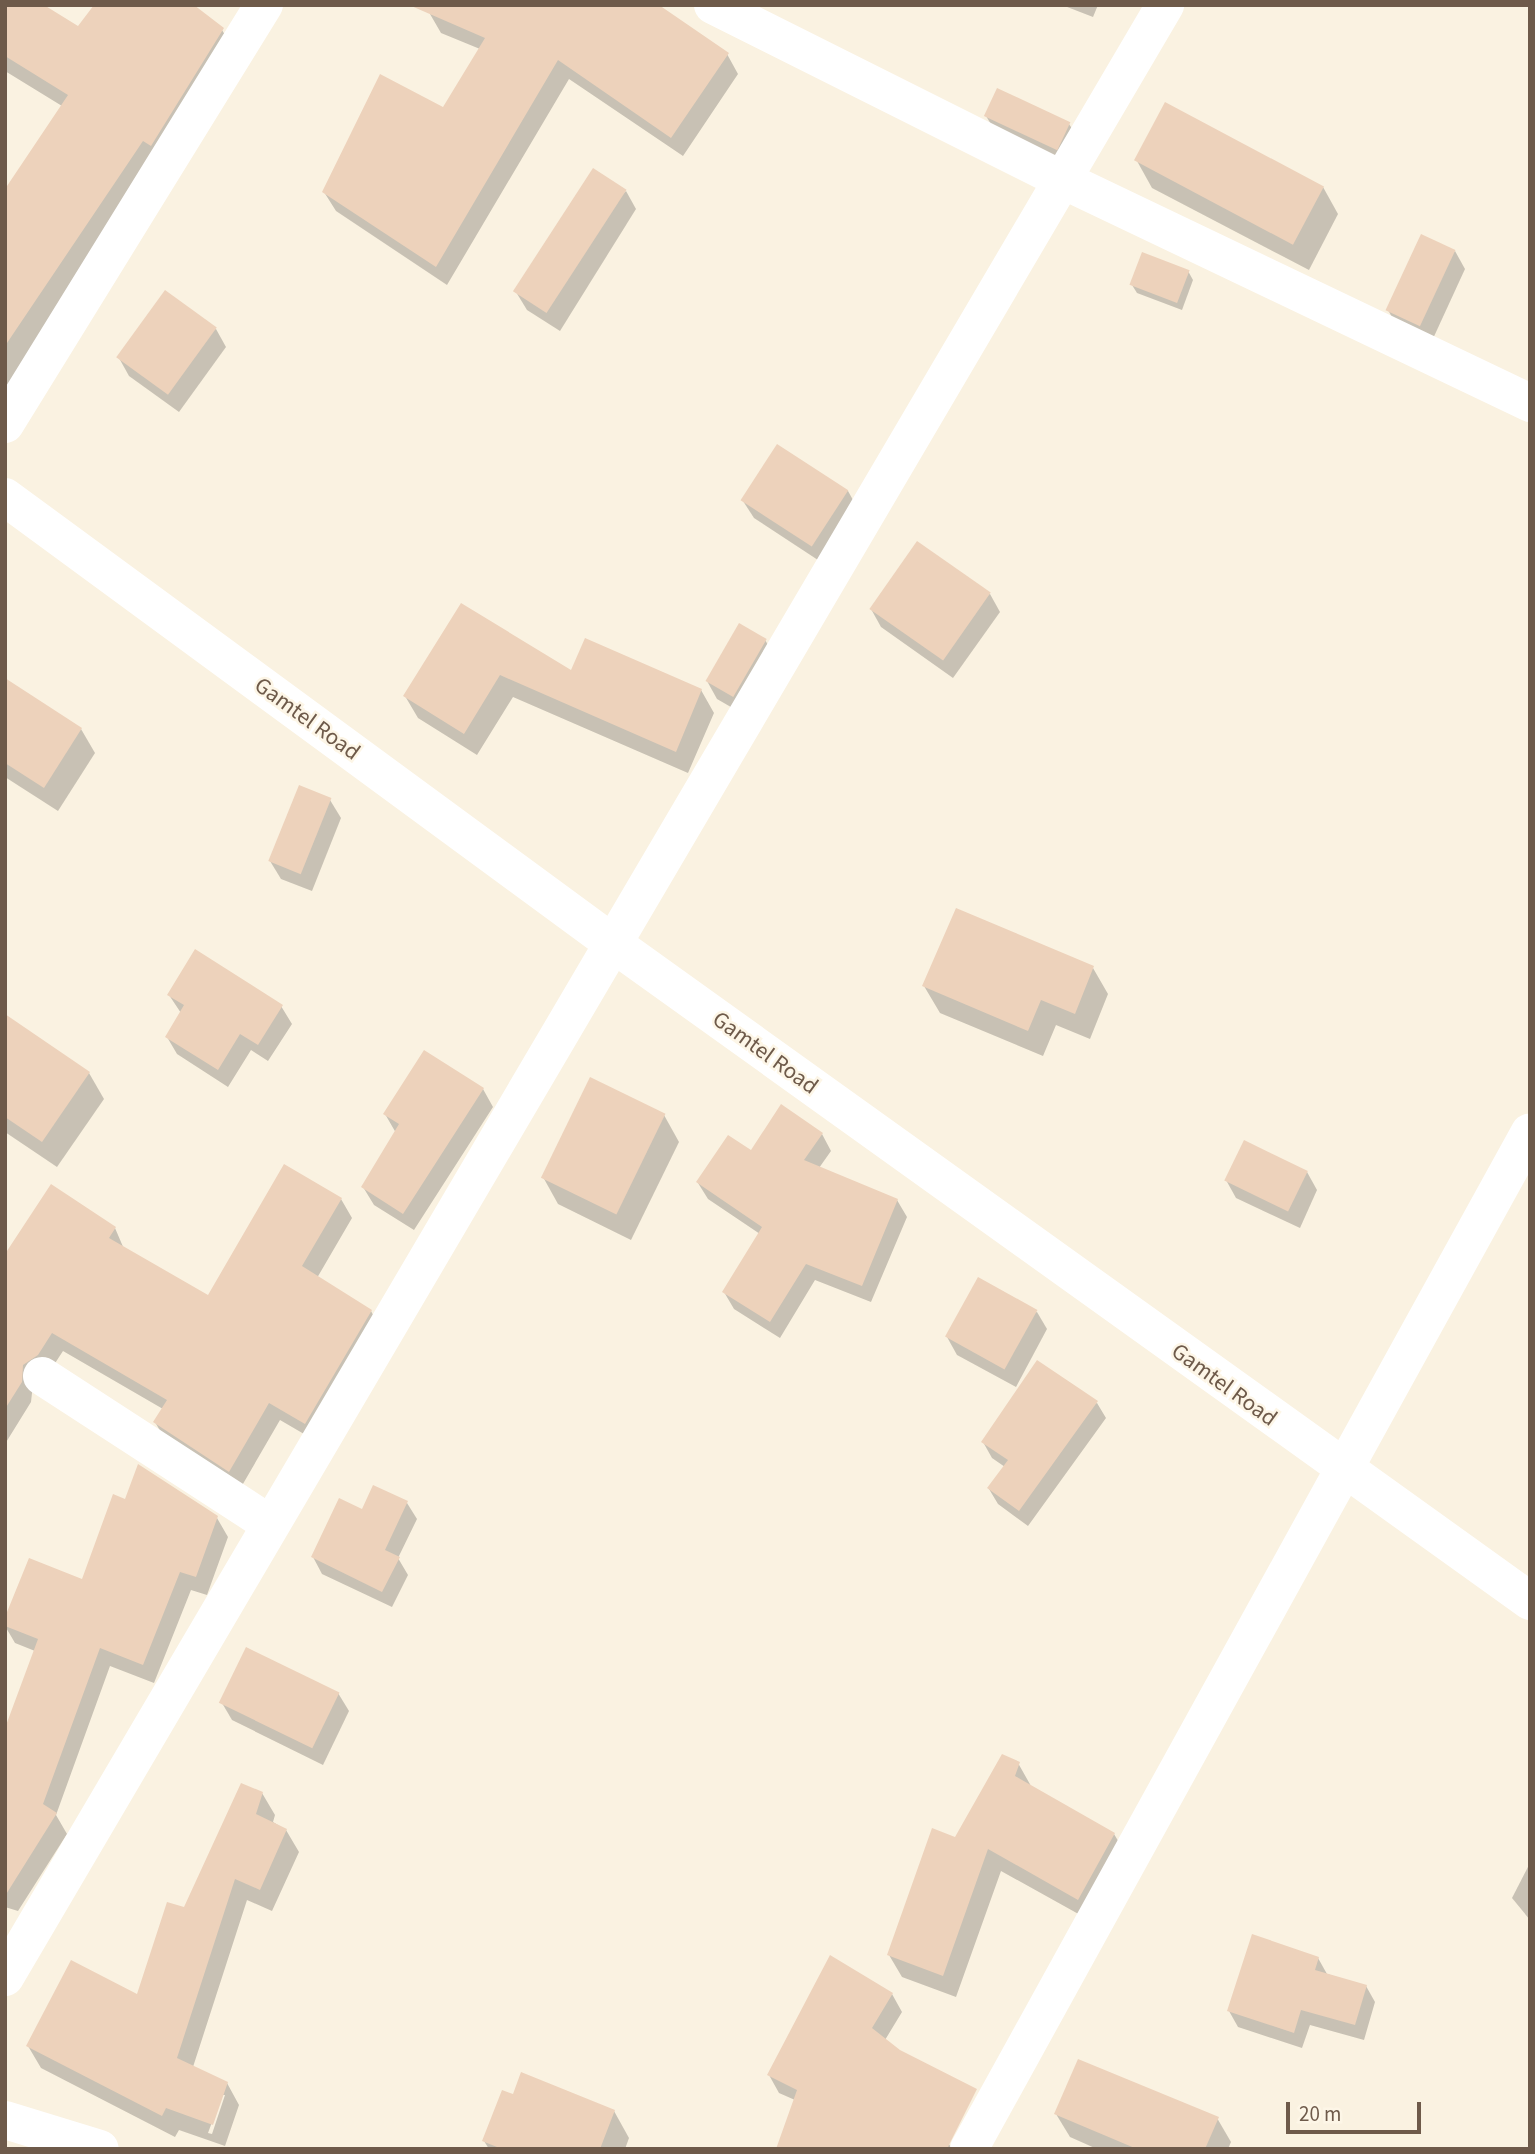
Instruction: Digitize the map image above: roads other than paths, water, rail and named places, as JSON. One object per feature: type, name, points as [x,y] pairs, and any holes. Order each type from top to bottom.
[{"type":"street","points":[[5,424],[264,5]]},
{"type":"street","points":[[713,5],[1059,178],[1530,403]]},
{"type":"street","points":[[5,1976],[1059,178],[1165,5]]},
{"type":"street","name":"Gamtel Road","points":[[5,497],[611,942],[1344,1472],[1530,1601]]},
{"type":"street","points":[[969,2149],[1530,1132]]},
{"type":"street","points":[[42,1376],[271,1524]]},
{"type":"street","points":[[5,2120],[100,2149]]}]
